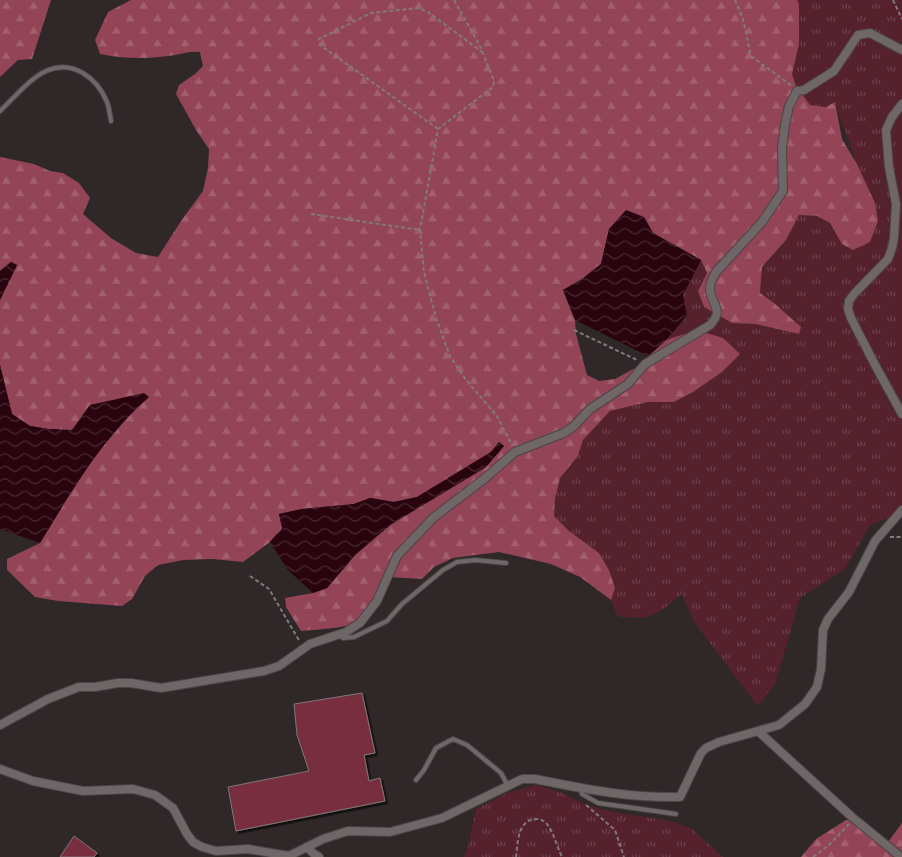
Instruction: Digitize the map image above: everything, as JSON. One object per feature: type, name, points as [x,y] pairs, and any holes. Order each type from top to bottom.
[{"type":"street","points":[[0,725],[48,699],[78,687],[131,683],[161,688],[223,678],[279,666],[310,644],[346,632],[360,623],[377,601],[397,556],[421,529],[515,452],[564,433],[574,426],[590,409],[628,384],[645,364],[710,325],[717,318],[717,308],[710,291],[716,272],[762,222],[783,191],[782,149],[785,125],[790,106],[797,91],[804,90],[834,71],[858,35],[870,33],[902,50]]},
{"type":"street","points":[[902,104],[892,117],[886,130],[889,167],[896,204],[892,248],[888,259],[854,294],[849,301],[848,309],[874,364],[902,414]]},
{"type":"street","points":[[0,769],[33,781],[83,791],[134,789],[155,796],[173,808],[192,842],[202,847],[216,852],[248,849],[289,856],[323,839],[348,832],[390,832],[442,818],[522,779],[535,778],[638,797],[680,797],[701,753],[706,748],[719,742],[759,732],[779,724],[805,704],[817,687],[821,669],[823,630],[828,619],[849,592],[875,541],[902,510]]},
{"type":"street","points":[[759,732],[854,818],[901,857]]},
{"type":"street","points":[[307,847],[320,857]]},
{"type":"lane","points":[[0,112],[37,76],[55,68],[66,67],[76,69],[95,82],[108,103],[110,121]]},
{"type":"lane","points":[[339,634],[343,638],[354,637],[387,621],[402,604],[443,570],[457,562],[475,560],[506,563]]},
{"type":"lane","points":[[416,780],[436,748],[453,739],[467,744],[501,772],[508,786]]},
{"type":"lane","points":[[581,788],[582,794],[598,803],[676,814]]},
{"type":"path","points":[[454,0],[483,53],[493,76],[493,87],[438,129],[420,230],[424,272],[436,318],[450,356],[466,380],[497,416],[515,452]]},
{"type":"path","points":[[735,0],[743,19],[751,56],[797,91]]},
{"type":"path","points":[[892,0],[902,18]]},
{"type":"path","points":[[438,129],[320,45],[319,39],[371,13],[418,8],[428,12],[483,53]]},
{"type":"path","points":[[311,214],[420,230]]},
{"type":"path","points":[[574,330],[645,364]]},
{"type":"path","points":[[880,536],[902,537]]},
{"type":"path","points":[[250,576],[268,590],[304,648]]},
{"type":"path","points":[[580,800],[615,830],[624,857]]},
{"type":"path","points":[[813,857],[828,846],[854,818]]},
{"type":"path","points":[[516,857],[519,834],[522,828],[525,823],[536,819],[541,820],[548,826],[562,857]]},
{"type":"green space","points":[[0,0],[51,0],[32,59],[18,60],[0,77]]},
{"type":"green space","points":[[131,0],[797,0],[799,4],[799,44],[792,74],[796,86],[810,105],[826,107],[835,102],[842,139],[857,164],[875,203],[878,221],[870,242],[853,250],[842,244],[830,223],[817,216],[799,215],[786,240],[762,267],[760,293],[801,327],[799,334],[755,324],[732,323],[704,307],[698,291],[707,273],[701,260],[653,233],[644,217],[609,229],[601,264],[582,279],[563,290],[575,320],[576,334],[587,375],[599,381],[615,379],[637,367],[666,340],[697,330],[723,338],[740,354],[722,372],[693,392],[674,402],[648,402],[610,411],[583,440],[578,456],[560,478],[555,499],[554,516],[569,531],[599,553],[609,570],[615,588],[611,600],[580,577],[551,564],[499,552],[453,558],[434,567],[422,579],[389,577],[371,607],[357,622],[338,627],[301,631],[286,607],[285,598],[313,593],[327,588],[355,555],[390,525],[486,467],[504,446],[499,442],[491,452],[417,497],[394,502],[370,498],[354,504],[302,509],[279,514],[283,528],[270,542],[243,562],[213,559],[183,560],[158,565],[145,576],[132,599],[122,606],[58,601],[35,597],[7,570],[7,559],[40,543],[88,464],[132,412],[149,397],[90,405],[72,430],[30,426],[12,414],[0,365],[0,300],[17,265],[11,262],[0,271],[0,157],[34,164],[50,171],[63,173],[79,183],[90,198],[83,214],[111,238],[136,253],[158,257],[203,191],[208,168],[209,149],[176,94],[179,85],[203,66],[200,52],[143,58],[126,58],[100,54],[95,40],[108,12]]},
{"type":"green space","points":[[797,0],[902,0],[902,513],[870,525],[845,569],[800,598],[775,684],[758,706],[694,622],[682,594],[659,612],[652,615],[638,618],[617,616],[611,600],[615,588],[609,569],[599,553],[569,531],[554,516],[555,499],[560,478],[578,456],[583,440],[610,411],[648,402],[674,402],[693,392],[722,372],[739,354],[698,330],[666,340],[686,316],[683,295],[701,260],[707,273],[698,291],[732,323],[755,324],[798,334],[800,327],[760,293],[762,268],[786,240],[799,214],[821,218],[826,221],[842,243],[875,203],[857,164],[835,103],[826,107],[810,105],[796,86],[792,74],[799,44],[799,4]]},
{"type":"green space","points":[[537,785],[560,792],[587,805],[613,812],[671,821],[692,829],[723,857],[464,857],[476,809],[509,792]]},
{"type":"green space","points":[[846,820],[865,826],[888,842],[902,823],[902,857],[801,857],[816,839]]},
{"type":"water","points":[[626,210],[644,217],[653,233],[701,260],[683,295],[687,316],[666,340],[648,356],[575,320],[563,290],[582,279],[601,264],[609,229]]},
{"type":"water","points":[[11,262],[17,265],[0,300],[0,271]]},
{"type":"water","points":[[0,365],[12,414],[30,426],[72,430],[90,405],[144,393],[149,397],[132,413],[102,448],[76,485],[40,543],[0,529]]},
{"type":"water","points":[[499,442],[504,446],[486,467],[390,525],[355,555],[327,588],[313,593],[288,570],[270,542],[282,528],[279,514],[302,509],[354,504],[370,498],[394,502],[417,497],[491,452]]},
{"type":"building","points":[[362,693],[375,753],[364,755],[369,781],[380,778],[385,801],[236,831],[228,787],[309,771],[297,735],[294,704]]},
{"type":"building","points":[[74,836],[97,853],[94,857],[60,857]]}]
